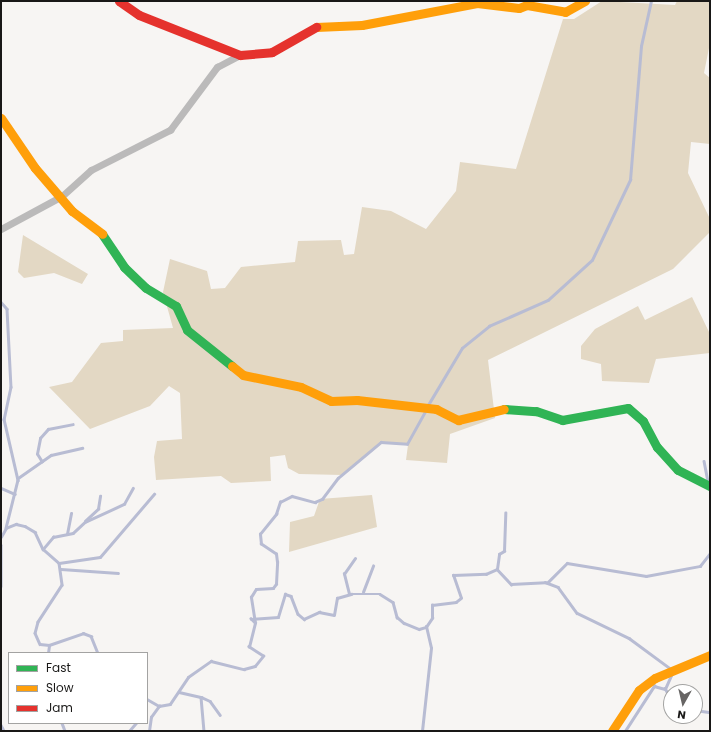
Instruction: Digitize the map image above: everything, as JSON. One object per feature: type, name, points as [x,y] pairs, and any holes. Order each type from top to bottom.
[{"type":"street","points":[[119,1],[139,15],[240,55]]},
{"type":"street","points":[[1,229],[60,198],[91,170],[170,130],[217,67],[240,55],[272,52],[315,27],[362,25],[477,3],[519,8],[528,5],[565,12],[585,1]]},
{"type":"street","points":[[1,118],[60,198],[102,234],[124,267],[146,288],[176,306],[187,330],[243,375],[301,387],[331,401],[363,400],[436,409],[458,420],[485,411],[510,409],[536,411],[562,420],[628,408],[639,416],[657,447],[678,470],[710,486]]},
{"type":"street","points":[[612,731],[639,690],[656,678],[710,655]]},
{"type":"shaded area","points":[[602,1],[675,5],[677,1],[710,1],[710,43],[704,73],[710,78],[710,144],[691,142],[688,173],[710,219],[710,232],[673,269],[488,360],[495,418],[450,434],[447,463],[406,460],[408,445],[381,442],[342,475],[299,474],[288,468],[285,455],[270,457],[271,481],[231,483],[221,476],[156,480],[154,457],[157,441],[182,439],[180,393],[169,386],[150,406],[90,429],[49,387],[72,382],[101,343],[123,341],[123,330],[173,328],[163,292],[170,259],[207,271],[211,289],[225,288],[241,267],[295,262],[298,241],[341,240],[344,255],[354,254],[362,207],[391,211],[426,229],[456,191],[460,162],[516,169],[563,19],[574,19]]},
{"type":"shaded area","points":[[23,235],[88,274],[82,284],[54,273],[24,278],[18,272]]},
{"type":"shaded area","points":[[692,297],[710,334],[710,353],[656,359],[649,383],[602,381],[601,364],[581,359],[581,346],[595,329],[638,306],[645,320]]},
{"type":"shaded area","points":[[372,495],[377,527],[289,552],[290,522],[314,516],[320,499]]},
{"type":"waterway","points":[[428,405],[462,348],[489,326],[548,300],[592,260],[630,180],[641,46],[651,1]]},
{"type":"waterway","points":[[1,302],[7,309],[11,387],[4,419],[18,480],[6,528]]},
{"type":"waterway","points":[[255,623],[251,597],[256,589],[273,588],[276,584],[276,554],[261,544],[260,534],[276,514],[280,502],[292,496],[315,502],[322,499],[338,478],[381,442],[407,444],[425,411]]},
{"type":"waterway","points":[[42,462],[37,454],[40,438],[48,429],[73,424]]},
{"type":"waterway","points":[[18,478],[51,455],[82,448]]},
{"type":"waterway","points":[[704,461],[708,482]]},
{"type":"waterway","points":[[1,488],[15,494]]},
{"type":"waterway","points":[[43,549],[53,537],[73,533],[85,522],[124,504],[133,488]]},
{"type":"waterway","points":[[59,563],[100,557],[154,494]]},
{"type":"waterway","points":[[85,521],[98,509],[100,496]]},
{"type":"waterway","points":[[67,534],[71,513]]},
{"type":"waterway","points":[[497,569],[499,554],[504,551],[505,513]]},
{"type":"waterway","points":[[1,537],[6,528],[16,524],[25,526],[35,532],[43,549],[59,563],[62,585],[38,622],[35,633],[40,644],[49,645],[83,633],[91,636],[98,652]]},
{"type":"waterway","points":[[1,545],[1,586]]},
{"type":"waterway","points":[[547,583],[567,563],[646,576],[700,566],[710,553]]},
{"type":"waterway","points":[[349,594],[344,574],[355,558]]},
{"type":"waterway","points":[[363,592],[373,566]]},
{"type":"waterway","points":[[61,569],[118,573]]},
{"type":"waterway","points":[[148,700],[159,706],[170,704],[188,677],[211,661],[244,669],[255,666],[263,656],[249,647],[255,623],[251,619],[278,617],[285,594],[291,596],[298,614],[304,619],[319,612],[334,615],[337,598],[351,594],[380,594],[393,602],[397,617],[404,623],[419,629],[426,627],[432,618],[432,605],[456,602],[461,598],[453,575],[486,574],[497,569],[511,584],[545,582],[558,587],[577,613],[629,638],[671,669]]},
{"type":"waterway","points":[[422,731],[431,648],[426,627]]},
{"type":"waterway","points":[[48,652],[49,646]]},
{"type":"waterway","points":[[667,684],[672,673]]},
{"type":"waterway","points":[[625,731],[654,686],[663,688]]},
{"type":"waterway","points":[[179,692],[201,697],[204,731]]},
{"type":"waterway","points":[[201,697],[210,701],[220,715]]},
{"type":"waterway","points":[[149,731],[151,717],[159,706]]},
{"type":"waterway","points":[[703,711],[710,712]]},
{"type":"waterway","points":[[62,724],[65,731]]},
{"type":"waterway","points":[[129,731],[135,724]]},
{"type":"waterway","points":[[1,725],[4,731]]},
{"type":"traffic: fast","points":[[102,234],[124,267],[146,288],[176,306],[187,330],[232,366]]},
{"type":"traffic: fast","points":[[504,409],[536,411],[562,420],[628,408],[643,421],[657,447],[678,470],[710,486]]},
{"type":"traffic: slow","points":[[316,27],[362,25],[477,3],[519,8],[527,5],[565,12],[585,1]]},
{"type":"traffic: slow","points":[[1,118],[35,168],[72,211],[102,234]]},
{"type":"traffic: slow","points":[[232,366],[243,375],[301,387],[331,401],[357,400],[436,409],[458,420],[504,409]]},
{"type":"traffic: slow","points":[[612,731],[639,690],[655,678],[710,655]]},
{"type":"traffic: jam","points":[[119,1],[139,15],[240,55],[272,52],[316,27]]}]
